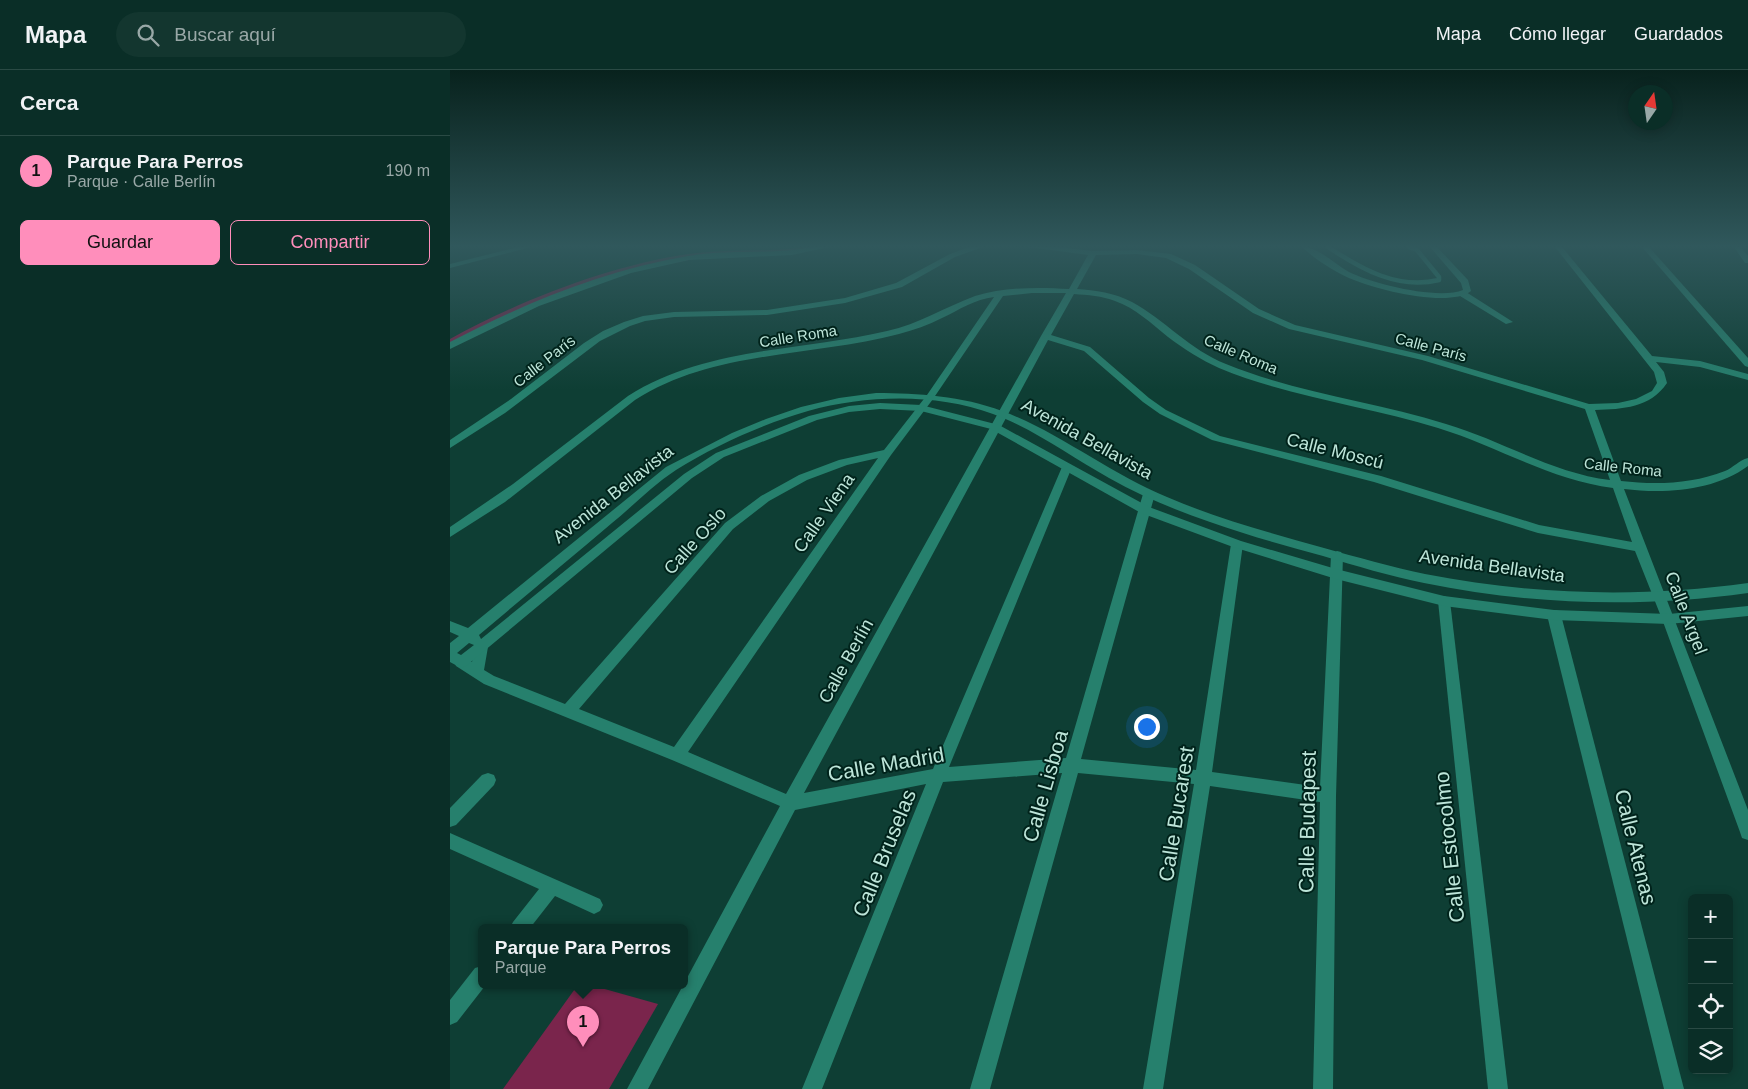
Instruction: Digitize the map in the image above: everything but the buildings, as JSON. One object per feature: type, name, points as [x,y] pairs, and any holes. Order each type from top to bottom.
[{"type":"street","points":[[450,339],[486,319],[548,295]]},
{"type":"street","points":[[450,346],[505,318],[565,295]]},
{"type":"street","name":"Calle París","points":[[450,445],[505,408],[589,343],[607,332],[628,323],[654,316],[680,313],[754,313],[832,304],[866,295]]},
{"type":"street","name":"Calle Roma","points":[[450,533],[523,482],[625,402],[647,388],[672,376],[730,361],[838,345],[885,335],[925,323],[969,301],[998,295]]},
{"type":"street","name":"Calle Viena","points":[[677,755],[887,453],[930,397],[1000,295]]},
{"type":"street","name":"Calle Berlín","points":[[637,1089],[790,803],[1069,295]]},
{"type":"street","name":"Calle Roma","points":[[1094,295],[1107,296],[1126,302],[1140,310],[1198,354],[1238,372],[1286,388],[1428,421],[1489,442],[1560,473],[1616,484],[1656,487],[1689,486],[1720,479],[1742,468],[1748,461]]},
{"type":"street","name":"Calle París","points":[[1232,295],[1256,311],[1292,327],[1425,358],[1589,407],[1618,406],[1639,401],[1655,393],[1662,383],[1659,372],[1597,295]]},
{"type":"street","points":[[1436,295],[1460,295]]},
{"type":"street","points":[[1464,295],[1509,322]]},
{"type":"street","points":[[1687,295],[1748,364]]},
{"type":"street","name":"Calle Moscú","points":[[1045,336],[1087,349],[1162,412],[1216,438],[1377,479],[1538,529],[1640,548]]},
{"type":"street","points":[[1649,358],[1700,364],[1748,377]]},
{"type":"street","name":"Avenida Bellavista","points":[[450,651],[642,491],[670,469],[709,446],[758,425],[807,408],[849,398],[887,394],[930,397],[964,403],[1003,414],[1149,494],[1240,529],[1441,582],[1546,594],[1659,597],[1748,588]]},
{"type":"street","name":"Avenida Bellavista","points":[[455,658],[481,648],[688,476],[720,455],[813,418],[849,409],[880,406],[922,408],[995,427],[1145,510],[1237,544],[1336,574],[1444,601],[1554,615],[1669,619],[1748,611]]},
{"type":"street","name":"Calle Argel","points":[[1589,407],[1616,484],[1669,619],[1748,832]]},
{"type":"street","name":"Calle Oslo","points":[[568,711],[729,526],[753,505],[788,484],[820,470],[854,458],[887,453]]},
{"type":"street","name":"Calle Bruselas","points":[[812,1089],[938,775],[1068,467]]},
{"type":"street","name":"Calle Lisboa","points":[[980,1089],[1149,494]]},
{"type":"street","name":"Calle Bucarest","points":[[1153,1089],[1203,778],[1237,544]]},
{"type":"street","name":"Calle Budapest","points":[[1323,1089],[1328,796],[1337,555]]},
{"type":"street","name":"Calle Estocolmo","points":[[1444,601],[1498,1089]]},
{"type":"street","name":"Calle Atenas","points":[[1554,615],[1674,1089]]},
{"type":"street","points":[[450,626],[471,635],[481,648],[477,673]]},
{"type":"street","points":[[455,658],[489,680],[677,755],[790,803]]},
{"type":"street","name":"Calle Madrid","points":[[790,803],[938,775],[1073,765],[1203,778],[1328,796]]},
{"type":"street","points":[[450,819],[488,780]]},
{"type":"street","points":[[450,841],[594,905]]},
{"type":"street","points":[[522,924],[552,886]]},
{"type":"street","points":[[450,1015],[478,981]]},
{"type":"shaded area","points":[[545,295],[564,295],[548,300],[450,346],[450,339],[477,324]]},
{"type":"shaded area","points":[[575,989],[605,989],[658,1004],[609,1089],[503,1089]]},
{"type":"place","name":"Parque Para Perros","points":[[583,1047]]}]
